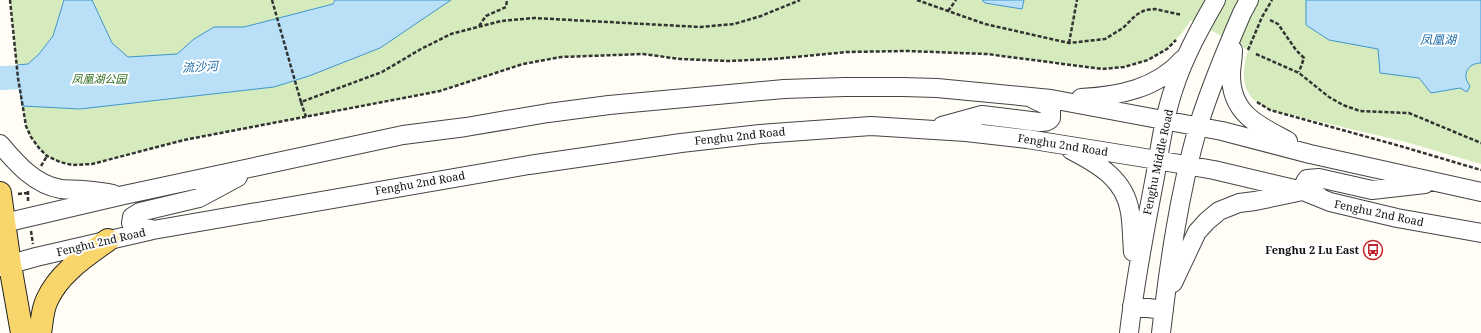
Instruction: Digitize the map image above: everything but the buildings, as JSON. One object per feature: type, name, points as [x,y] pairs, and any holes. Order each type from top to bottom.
[{"type":"main road","points":[[0,193],[5,266],[22,333]]},
{"type":"main road","points":[[40,333],[45,306],[52,291],[77,262],[108,240]]},
{"type":"street","name":"Fenghu Middle Road","points":[[1129,333],[1135,279],[1166,120],[1174,88],[1192,46],[1216,0]]},
{"type":"street","points":[[1161,333],[1179,204],[1198,126],[1236,28],[1249,0]]},
{"type":"street","points":[[1051,99],[1103,96],[1143,87],[1169,73],[1188,55],[1202,26]]},
{"type":"street","points":[[1236,28],[1231,75],[1232,90],[1235,100],[1242,111],[1249,118],[1310,154]]},
{"type":"street","points":[[2,223],[403,135],[466,127],[548,112],[616,104],[784,89],[845,87],[937,88],[1051,99],[1222,131],[1310,154],[1481,192]]},
{"type":"street","points":[[926,130],[982,115],[1039,122],[1046,122],[1051,118],[1052,109],[1026,96]]},
{"type":"street","name":"Fenghu 2nd Road","points":[[5,266],[36,257],[153,230],[529,164],[681,143],[760,134],[871,126],[996,135],[1056,143],[1158,160],[1214,170],[1303,191],[1330,202],[1397,218],[1481,233]]},
{"type":"street","points":[[1056,143],[1096,163],[1108,172],[1119,184],[1127,197],[1130,212],[1135,279]]},
{"type":"street","points":[[0,144],[24,169],[34,177],[49,185],[61,189],[124,195]]},
{"type":"street","points":[[153,230],[134,227],[131,223],[132,217],[140,212],[199,198],[256,168]]},
{"type":"street","points":[[1330,202],[1312,192],[1305,182],[1307,179],[1313,177],[1319,178],[1372,190],[1437,183]]},
{"type":"street","points":[[1165,304],[1197,232],[1219,211],[1239,203],[1303,191]]},
{"type":"street","points":[[1132,306],[1165,304]]},
{"type":"path","points":[[10,0],[18,78],[26,126],[31,137],[47,156],[60,162],[72,165],[92,164],[184,140],[440,91],[523,64],[561,57],[642,54],[680,59],[728,61],[774,59],[847,52],[907,51],[987,54],[1102,68],[1124,68],[1148,60],[1167,49],[1177,39]]},
{"type":"path","points":[[272,0],[297,92],[306,117]]},
{"type":"path","points":[[478,27],[486,16],[506,7],[507,0]]},
{"type":"path","points":[[301,102],[382,72],[421,49],[451,34],[501,21],[534,18],[700,27],[727,24],[761,16],[800,0]]},
{"type":"path","points":[[917,0],[1004,29],[1069,43],[1105,39],[1123,28],[1136,15],[1145,10],[1155,9],[1182,15]]},
{"type":"path","points":[[948,11],[956,0]]},
{"type":"path","points":[[1069,43],[1078,0]]},
{"type":"path","points":[[1246,55],[1262,17],[1272,0]]},
{"type":"path","points":[[1270,20],[1278,24],[1296,50],[1304,58],[1299,72]]},
{"type":"path","points":[[1256,54],[1299,72],[1329,97],[1343,105],[1360,111],[1410,113],[1481,143]]},
{"type":"path","points":[[1255,100],[1270,110],[1481,170]]},
{"type":"green space","name":"凤凰湖公园","points":[[10,0],[1481,0],[1481,164],[1406,142],[1270,110],[1254,100],[1246,89],[1244,70],[1248,50],[1191,20],[1182,33],[1167,49],[1148,60],[1124,67],[1102,69],[987,54],[907,51],[847,52],[774,59],[728,61],[680,59],[643,54],[561,57],[523,64],[440,91],[184,140],[92,164],[72,165],[60,162],[47,156],[31,137],[26,126],[18,78]]},
{"type":"water","points":[[64,0],[92,0],[112,43],[128,57],[177,54],[194,39],[214,27],[244,27],[333,4],[335,0],[451,0],[380,48],[309,76],[274,87],[80,109],[22,106],[17,65],[28,64],[39,54],[53,36]]},
{"type":"water","points":[[982,0],[1024,0],[1022,9],[985,3]]},
{"type":"water","name":"凤凰湖","points":[[1306,0],[1481,0],[1481,63],[1469,67],[1467,70],[1466,78],[1470,86],[1467,92],[1460,88],[1431,93],[1419,78],[1380,73],[1378,49],[1329,40],[1306,25]]},
{"type":"waterway","name":"流沙河","points":[[0,78],[52,76]]},
{"type":"place","name":"Fenghu 2 Lu East","points":[[1373,250]]}]
